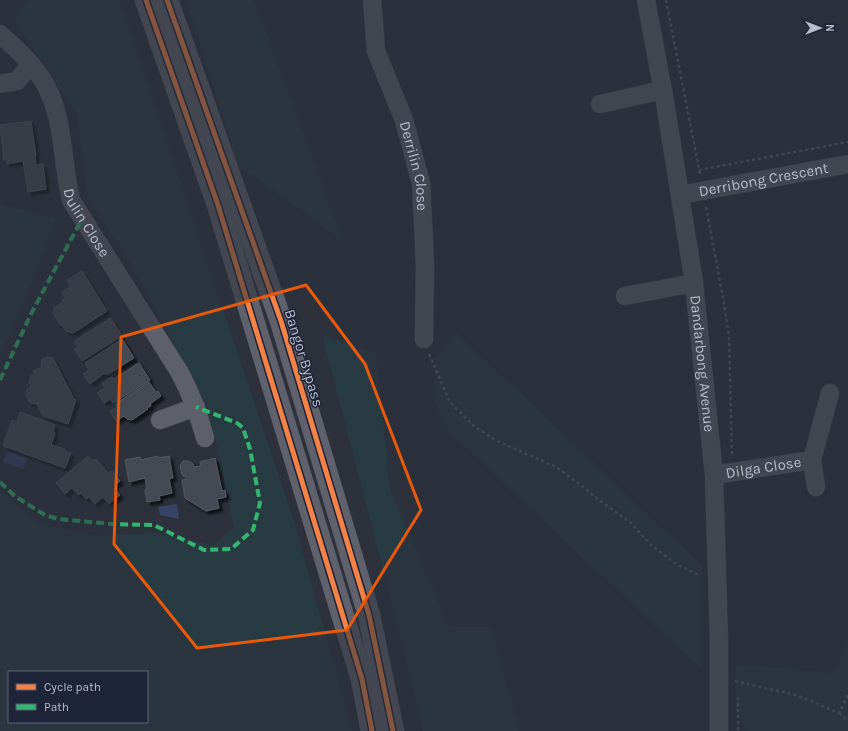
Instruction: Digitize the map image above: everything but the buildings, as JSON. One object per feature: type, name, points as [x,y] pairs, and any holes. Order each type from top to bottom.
[{"type":"main road","points":[[146,0],[218,204],[362,679],[372,731]]},
{"type":"main road","name":"Bangor Bypass","points":[[167,0],[281,321],[369,615],[393,731]]},
{"type":"street","name":"Derrilin Close","points":[[372,0],[376,51],[404,120],[421,182],[425,264],[424,339]]},
{"type":"street","name":"Dandarbong Avenue","points":[[646,0],[663,90],[694,283],[714,475],[719,731]]},
{"type":"street","name":"Dulin Close","points":[[0,34],[31,64],[42,79],[56,109],[66,180],[71,200],[180,373],[189,389],[196,407],[205,438]]},
{"type":"street","points":[[0,84],[17,81],[31,64]]},
{"type":"street","points":[[600,104],[663,90]]},
{"type":"street","name":"Derribong Crescent","points":[[680,195],[848,164]]},
{"type":"street","points":[[625,296],[694,283]]},
{"type":"street","name":"Dilga Close","points":[[816,487],[812,460],[830,393]]},
{"type":"street","points":[[160,420],[196,407]]},
{"type":"street","name":"Dilga Close","points":[[714,475],[812,460]]},
{"type":"path","points":[[699,170],[848,142]]},
{"type":"path","points":[[424,339],[430,358],[450,402],[475,427],[497,440],[556,466],[631,523],[651,545],[676,564],[696,574],[717,572]]},
{"type":"path","points":[[719,678],[799,696],[838,713],[848,721]]},
{"type":"path","points":[[838,713],[848,695]]},
{"type":"highlighted area","points":[[306,285],[365,364],[421,510],[347,630],[197,648],[114,544],[121,337]]},
{"type":"shaded area","points":[[28,0],[119,0],[295,524],[352,731],[0,731],[0,491],[41,524],[98,536],[155,533],[212,545],[234,528],[215,438],[206,405],[129,260],[87,199],[77,115],[13,18]]},
{"type":"shaded area","points":[[186,0],[254,0],[343,241],[238,165]]},
{"type":"shaded area","points":[[0,204],[56,219],[21,309],[0,356]]},
{"type":"shaded area","points":[[457,333],[702,566],[702,670],[447,430],[434,398],[435,359]]},
{"type":"shaded area","points":[[322,335],[376,353],[390,489],[449,627],[491,627],[519,731],[423,731],[403,647]]},
{"type":"shaded area","points":[[848,638],[848,731],[747,731],[736,713],[736,665],[835,673]]},
{"type":"water","points":[[7,451],[27,458],[23,469],[3,462]]},
{"type":"water","points":[[177,504],[179,519],[160,515],[158,507]]},
{"type":"marked path","points":[[0,380],[32,312],[82,219]]},
{"type":"marked path","points":[[0,482],[16,497],[45,515],[58,519],[112,524],[154,525],[204,550],[231,549],[253,530],[260,503],[250,449],[243,428],[237,423],[196,407]]},
{"type":"cycle path","points":[[146,0],[218,205],[362,679],[372,731]]},
{"type":"cycle path","points":[[167,0],[281,321],[369,615],[393,731]]}]
